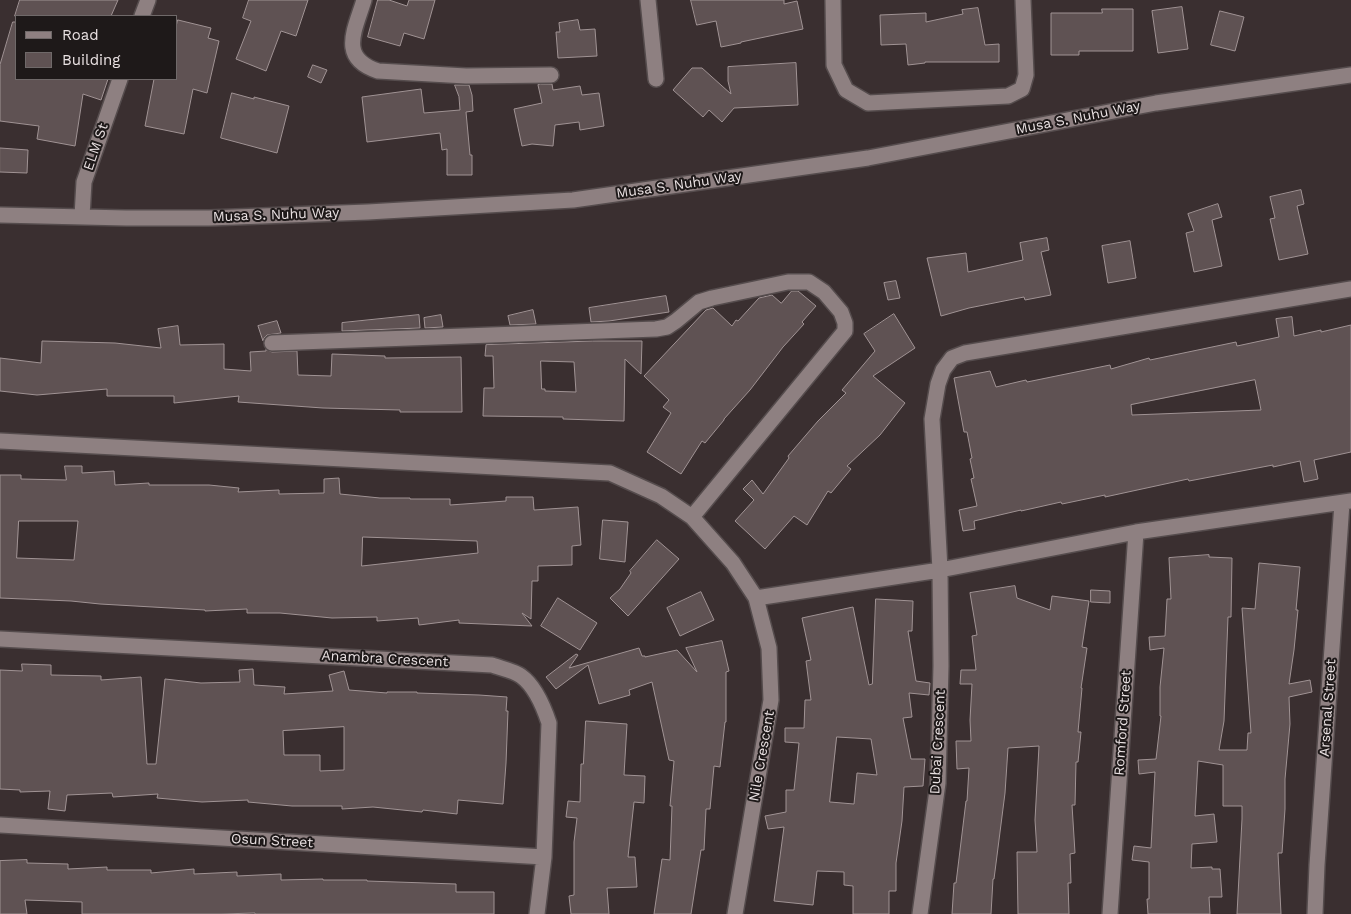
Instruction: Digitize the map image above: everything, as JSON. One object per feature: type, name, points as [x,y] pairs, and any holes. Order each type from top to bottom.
[{"type":"street","points":[[142,15],[148,0]]},
{"type":"street","points":[[364,0],[352,39],[354,54],[359,62],[368,68],[378,72],[466,76],[551,75]]},
{"type":"street","points":[[648,0],[656,79]]},
{"type":"street","points":[[833,0],[834,65],[846,90],[868,103],[1008,96],[1022,88],[1026,75],[1023,0]]},
{"type":"street","name":"Musa S. Nuhu Way","points":[[0,214],[126,218],[229,217],[368,212],[573,200],[868,158],[1156,103],[1351,75]]},
{"type":"street","name":"ELM St","points":[[82,216],[84,182],[120,80]]},
{"type":"street","points":[[272,343],[656,329],[667,327],[676,322],[699,302],[788,282],[808,282],[824,292],[841,312],[845,323],[845,331],[692,517]]},
{"type":"street","name":"Dubai Crescent","points":[[920,914],[938,783],[941,666],[940,570],[932,419],[938,384],[943,370],[952,358],[965,353],[1351,288]]},
{"type":"street","name":"Nile Crescent","points":[[0,441],[610,473],[661,496],[692,517],[734,563],[756,598],[769,648],[771,700],[735,914]]},
{"type":"street","points":[[756,598],[940,570],[1136,532],[1346,502]]},
{"type":"street","name":"Arsenal Street","points":[[1315,914],[1317,865],[1346,502]]},
{"type":"street","name":"Romford Street","points":[[1110,914],[1136,532]]},
{"type":"street","name":"Anambra Crescent","points":[[0,639],[492,665],[521,676],[540,700],[549,723],[544,857],[536,914]]},
{"type":"street","name":"Osun Street","points":[[0,825],[544,857]]},
{"type":"building","points":[[20,0],[118,0],[111,15],[15,15]]},
{"type":"building","points":[[249,0],[308,0],[296,36],[281,31],[266,71],[236,59],[251,21],[243,18]]},
{"type":"building","points":[[378,0],[389,0],[407,6],[409,0],[435,0],[424,39],[404,33],[400,46],[368,37]]},
{"type":"building","points":[[691,0],[784,0],[784,4],[797,1],[803,29],[721,47],[716,21],[697,25]]},
{"type":"building","points":[[1182,7],[1188,49],[1158,53],[1152,11]]},
{"type":"building","points":[[978,8],[985,45],[999,44],[999,62],[925,62],[908,65],[906,44],[881,45],[880,15],[926,13],[926,22],[963,14],[962,10]]},
{"type":"building","points":[[1102,9],[1133,9],[1133,51],[1079,51],[1079,55],[1051,55],[1051,13],[1102,13]]},
{"type":"building","points":[[1220,11],[1244,17],[1235,51],[1211,45]]},
{"type":"building","points":[[178,20],[211,28],[208,38],[219,41],[207,93],[193,89],[184,134],[145,126],[154,80],[178,80]]},
{"type":"building","points":[[578,20],[580,30],[595,29],[597,56],[558,58],[556,32],[560,32],[559,23]]},
{"type":"building","points":[[13,22],[15,22],[15,80],[108,80],[101,100],[83,94],[75,146],[37,139],[39,126],[0,121],[0,65]]},
{"type":"building","points":[[796,63],[798,105],[734,108],[722,122],[709,110],[703,117],[673,90],[692,68],[702,68],[731,94],[728,81],[728,67]]},
{"type":"building","points":[[313,65],[327,70],[321,83],[308,77]]},
{"type":"building","points":[[552,84],[553,90],[580,86],[582,95],[599,93],[604,126],[580,130],[579,122],[555,125],[553,146],[532,144],[522,146],[514,109],[542,103],[538,85]]},
{"type":"building","points":[[455,85],[469,85],[472,95],[473,111],[466,112],[470,155],[472,155],[472,175],[447,175],[447,149],[442,150],[440,133],[367,142],[362,97],[421,89],[424,113],[460,110],[459,97]]},
{"type":"building","points":[[232,93],[289,106],[277,153],[221,138]]},
{"type":"building","points":[[0,148],[28,150],[27,173],[0,172]]},
{"type":"building","points":[[1301,190],[1304,204],[1297,206],[1308,254],[1279,260],[1270,219],[1275,218],[1270,197]]},
{"type":"building","points":[[1218,204],[1222,217],[1212,220],[1222,266],[1194,272],[1186,233],[1194,231],[1188,214]]},
{"type":"building","points":[[1047,238],[1049,250],[1041,252],[1051,295],[1025,300],[1024,297],[969,308],[941,316],[927,258],[966,253],[968,272],[1023,260],[1020,243]]},
{"type":"building","points":[[1130,241],[1136,278],[1108,283],[1102,246]]},
{"type":"building","points":[[896,281],[900,298],[888,300],[884,283]]},
{"type":"building","points":[[792,291],[798,291],[816,306],[802,322],[804,324],[783,347],[750,390],[705,443],[702,441],[681,474],[647,452],[671,413],[663,407],[669,400],[644,376],[706,310],[713,308],[732,326],[759,298],[772,295],[781,303]]},
{"type":"building","points":[[666,296],[669,312],[591,322],[589,308]]},
{"type":"building","points":[[533,310],[536,324],[510,325],[508,316]]},
{"type":"building","points":[[894,314],[915,348],[873,376],[905,403],[880,435],[847,466],[851,469],[831,493],[828,491],[807,525],[794,516],[765,549],[735,521],[754,500],[743,489],[752,480],[763,494],[789,458],[788,456],[818,421],[846,393],[842,390],[875,351],[864,334]]},
{"type":"building","points":[[419,315],[420,328],[342,331],[342,323]]},
{"type":"building","points":[[441,315],[443,327],[425,328],[424,318]]},
{"type":"building","points":[[1292,317],[1294,336],[1351,325],[1351,452],[1314,460],[1318,479],[1304,482],[1300,461],[1189,481],[1188,479],[1105,497],[1105,495],[1021,510],[974,521],[975,529],[963,531],[959,510],[977,506],[971,479],[974,478],[970,459],[972,458],[967,432],[964,432],[954,378],[990,371],[996,387],[1110,365],[1111,369],[1149,358],[1150,360],[1236,342],[1237,346],[1279,337],[1276,319]],"holes":[[[1255,380],[1261,410],[1132,415],[1131,405]]]},
{"type":"building","points":[[277,321],[281,333],[267,335],[263,341],[258,326]]},
{"type":"building","points":[[178,326],[180,345],[224,344],[224,369],[251,371],[250,352],[266,351],[266,349],[272,352],[297,351],[298,375],[331,376],[332,354],[385,356],[385,358],[461,357],[462,412],[400,412],[400,410],[323,408],[238,402],[239,396],[174,403],[174,396],[107,396],[107,389],[37,395],[0,391],[0,358],[41,363],[42,341],[115,343],[161,348],[158,329]]},
{"type":"building","points":[[642,341],[641,374],[625,359],[624,421],[563,419],[563,417],[483,416],[484,388],[494,388],[493,356],[485,356],[486,345]],"holes":[[[541,361],[574,362],[576,392],[545,391],[545,389],[542,389]]]},
{"type":"building","points":[[65,466],[82,466],[82,473],[114,471],[115,485],[149,483],[149,485],[209,485],[239,488],[238,492],[279,490],[279,494],[324,493],[324,479],[339,478],[340,494],[380,498],[450,499],[450,505],[506,501],[506,497],[533,497],[534,510],[578,507],[581,545],[572,546],[572,565],[538,566],[538,581],[532,581],[531,619],[522,613],[532,626],[459,623],[459,620],[419,625],[418,618],[377,621],[377,617],[332,618],[280,613],[247,613],[247,609],[205,611],[0,598],[0,475],[21,475],[21,479],[66,480]],"holes":[[[19,521],[78,521],[74,560],[17,558]],[[363,537],[477,541],[478,553],[362,566]]]},
{"type":"building","points":[[603,520],[628,522],[625,562],[600,559]]},
{"type":"building","points":[[657,540],[679,559],[628,616],[610,598],[620,589],[631,573],[630,571]]},
{"type":"building","points":[[1209,555],[1209,557],[1232,558],[1231,617],[1228,617],[1224,721],[1219,750],[1247,750],[1248,733],[1251,733],[1242,608],[1255,609],[1259,563],[1300,567],[1296,610],[1298,610],[1289,684],[1310,680],[1312,692],[1289,697],[1290,724],[1285,779],[1282,853],[1278,853],[1281,914],[1237,914],[1242,806],[1223,806],[1223,765],[1198,761],[1195,816],[1214,814],[1217,842],[1192,844],[1191,868],[1212,867],[1212,869],[1220,869],[1222,897],[1209,897],[1210,914],[1148,914],[1149,862],[1132,860],[1134,846],[1151,848],[1155,772],[1139,774],[1138,760],[1156,759],[1161,716],[1160,687],[1164,648],[1150,650],[1149,637],[1165,636],[1167,599],[1171,599],[1169,558]]},
{"type":"building","points":[[1015,586],[1017,598],[1050,610],[1052,596],[1089,601],[1082,647],[1087,648],[1081,688],[1078,732],[1081,732],[1078,762],[1076,762],[1075,805],[1072,805],[1075,853],[1070,854],[1071,883],[1068,883],[1069,914],[1018,914],[1017,852],[1037,852],[1035,820],[1039,746],[1008,748],[1005,793],[993,879],[991,914],[952,914],[954,883],[956,883],[967,801],[969,768],[957,769],[956,741],[971,741],[972,684],[960,684],[961,670],[976,670],[972,636],[977,635],[970,593]]},
{"type":"building","points":[[1091,590],[1110,591],[1110,603],[1091,602]]},
{"type":"building","points":[[701,592],[714,620],[680,636],[667,608]]},
{"type":"building","points":[[558,598],[597,623],[580,650],[541,626]]},
{"type":"building","points":[[876,599],[913,601],[912,631],[908,631],[916,681],[930,683],[929,695],[909,693],[912,717],[903,718],[911,759],[925,759],[923,786],[904,787],[902,821],[896,863],[896,891],[889,891],[889,914],[853,914],[853,886],[844,885],[844,872],[817,871],[813,905],[774,901],[784,827],[768,829],[765,816],[786,812],[786,790],[794,790],[799,743],[785,742],[785,728],[804,728],[805,700],[811,700],[806,661],[811,660],[802,618],[853,607],[869,685],[872,684]],"holes":[[[837,737],[871,739],[877,775],[857,773],[854,804],[830,802]]]},
{"type":"building","points":[[722,641],[729,671],[726,672],[726,722],[720,767],[714,766],[710,809],[706,809],[704,850],[701,850],[691,914],[654,914],[662,859],[670,860],[672,806],[670,806],[674,761],[669,760],[652,682],[629,690],[630,695],[599,704],[588,665],[556,689],[546,677],[576,654],[578,655],[569,668],[639,648],[642,656],[645,657],[677,650],[697,672],[686,648]]},
{"type":"building","points":[[22,664],[51,665],[51,675],[101,676],[101,680],[141,677],[147,764],[156,764],[165,679],[201,683],[240,682],[239,670],[253,669],[254,685],[285,687],[284,694],[333,691],[329,675],[344,671],[349,690],[507,697],[506,711],[508,711],[503,804],[458,800],[457,814],[373,807],[342,809],[342,806],[292,806],[248,802],[248,800],[202,802],[157,798],[158,794],[113,797],[112,793],[67,795],[65,811],[48,809],[50,791],[20,792],[20,790],[0,789],[0,670],[22,671]],"holes":[[[344,727],[344,770],[320,771],[320,755],[284,755],[283,731]]]},
{"type":"building","points":[[586,721],[627,724],[624,775],[645,776],[644,803],[634,802],[628,857],[635,857],[637,887],[607,888],[609,914],[571,914],[569,896],[574,895],[574,842],[577,818],[566,817],[568,801],[580,802],[581,764],[583,764]]},
{"type":"building","points":[[27,860],[27,863],[68,864],[68,869],[107,867],[107,870],[151,870],[151,873],[194,869],[194,874],[237,872],[237,876],[281,874],[281,880],[367,880],[456,884],[456,892],[494,892],[494,914],[82,914],[82,902],[25,900],[27,914],[0,914],[0,861]]}]
